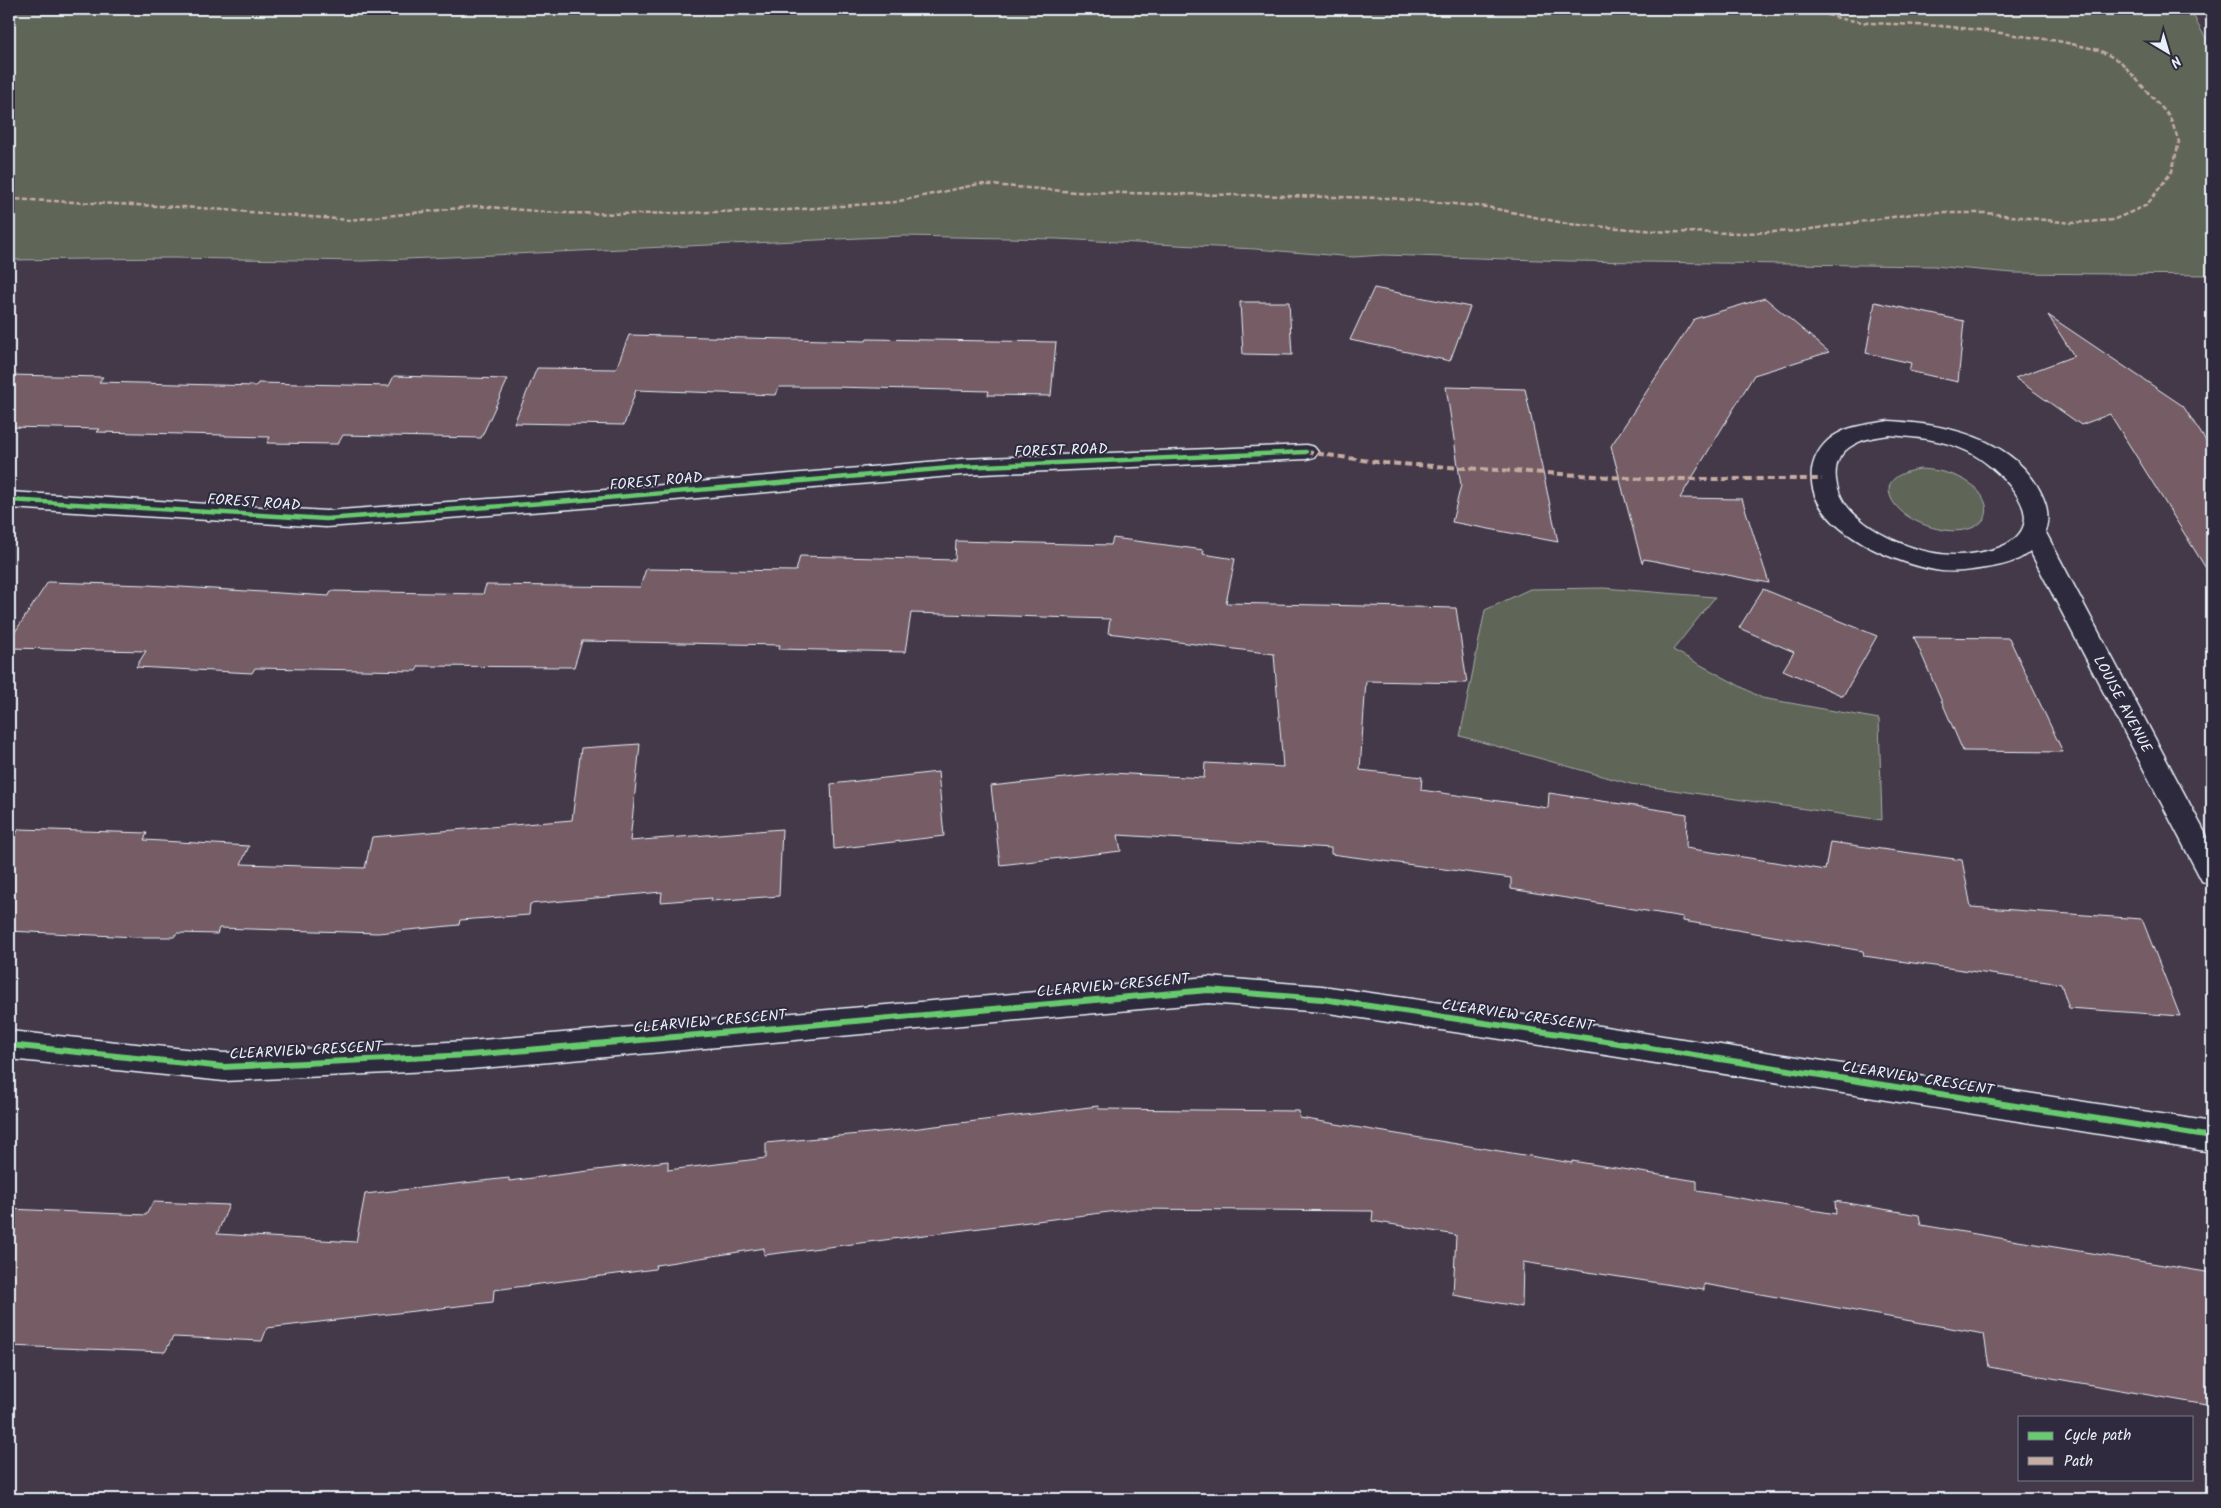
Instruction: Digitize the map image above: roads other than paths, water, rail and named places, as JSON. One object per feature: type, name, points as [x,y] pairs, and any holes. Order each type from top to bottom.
[{"type":"street","points":[[1889,428],[1921,429],[1955,437],[1986,451],[2012,469],[2030,491],[2038,512],[2034,534],[2017,551],[1990,561],[1955,563],[1918,558],[1881,544],[1852,525],[1831,503],[1822,479],[1825,460],[1838,444],[1860,433],[1889,428]]},
{"type":"street","name":"FOREST ROAD","points":[[9,500],[326,519],[571,501],[962,466],[1306,452]]},
{"type":"street","name":"LOUISE AVENUE","points":[[2034,534],[2212,873]]},
{"type":"street","name":"CLEARVIEW CRESCENT","points":[[9,1045],[224,1067],[470,1055],[1208,990],[1322,999],[1583,1037],[2212,1137]]}]
